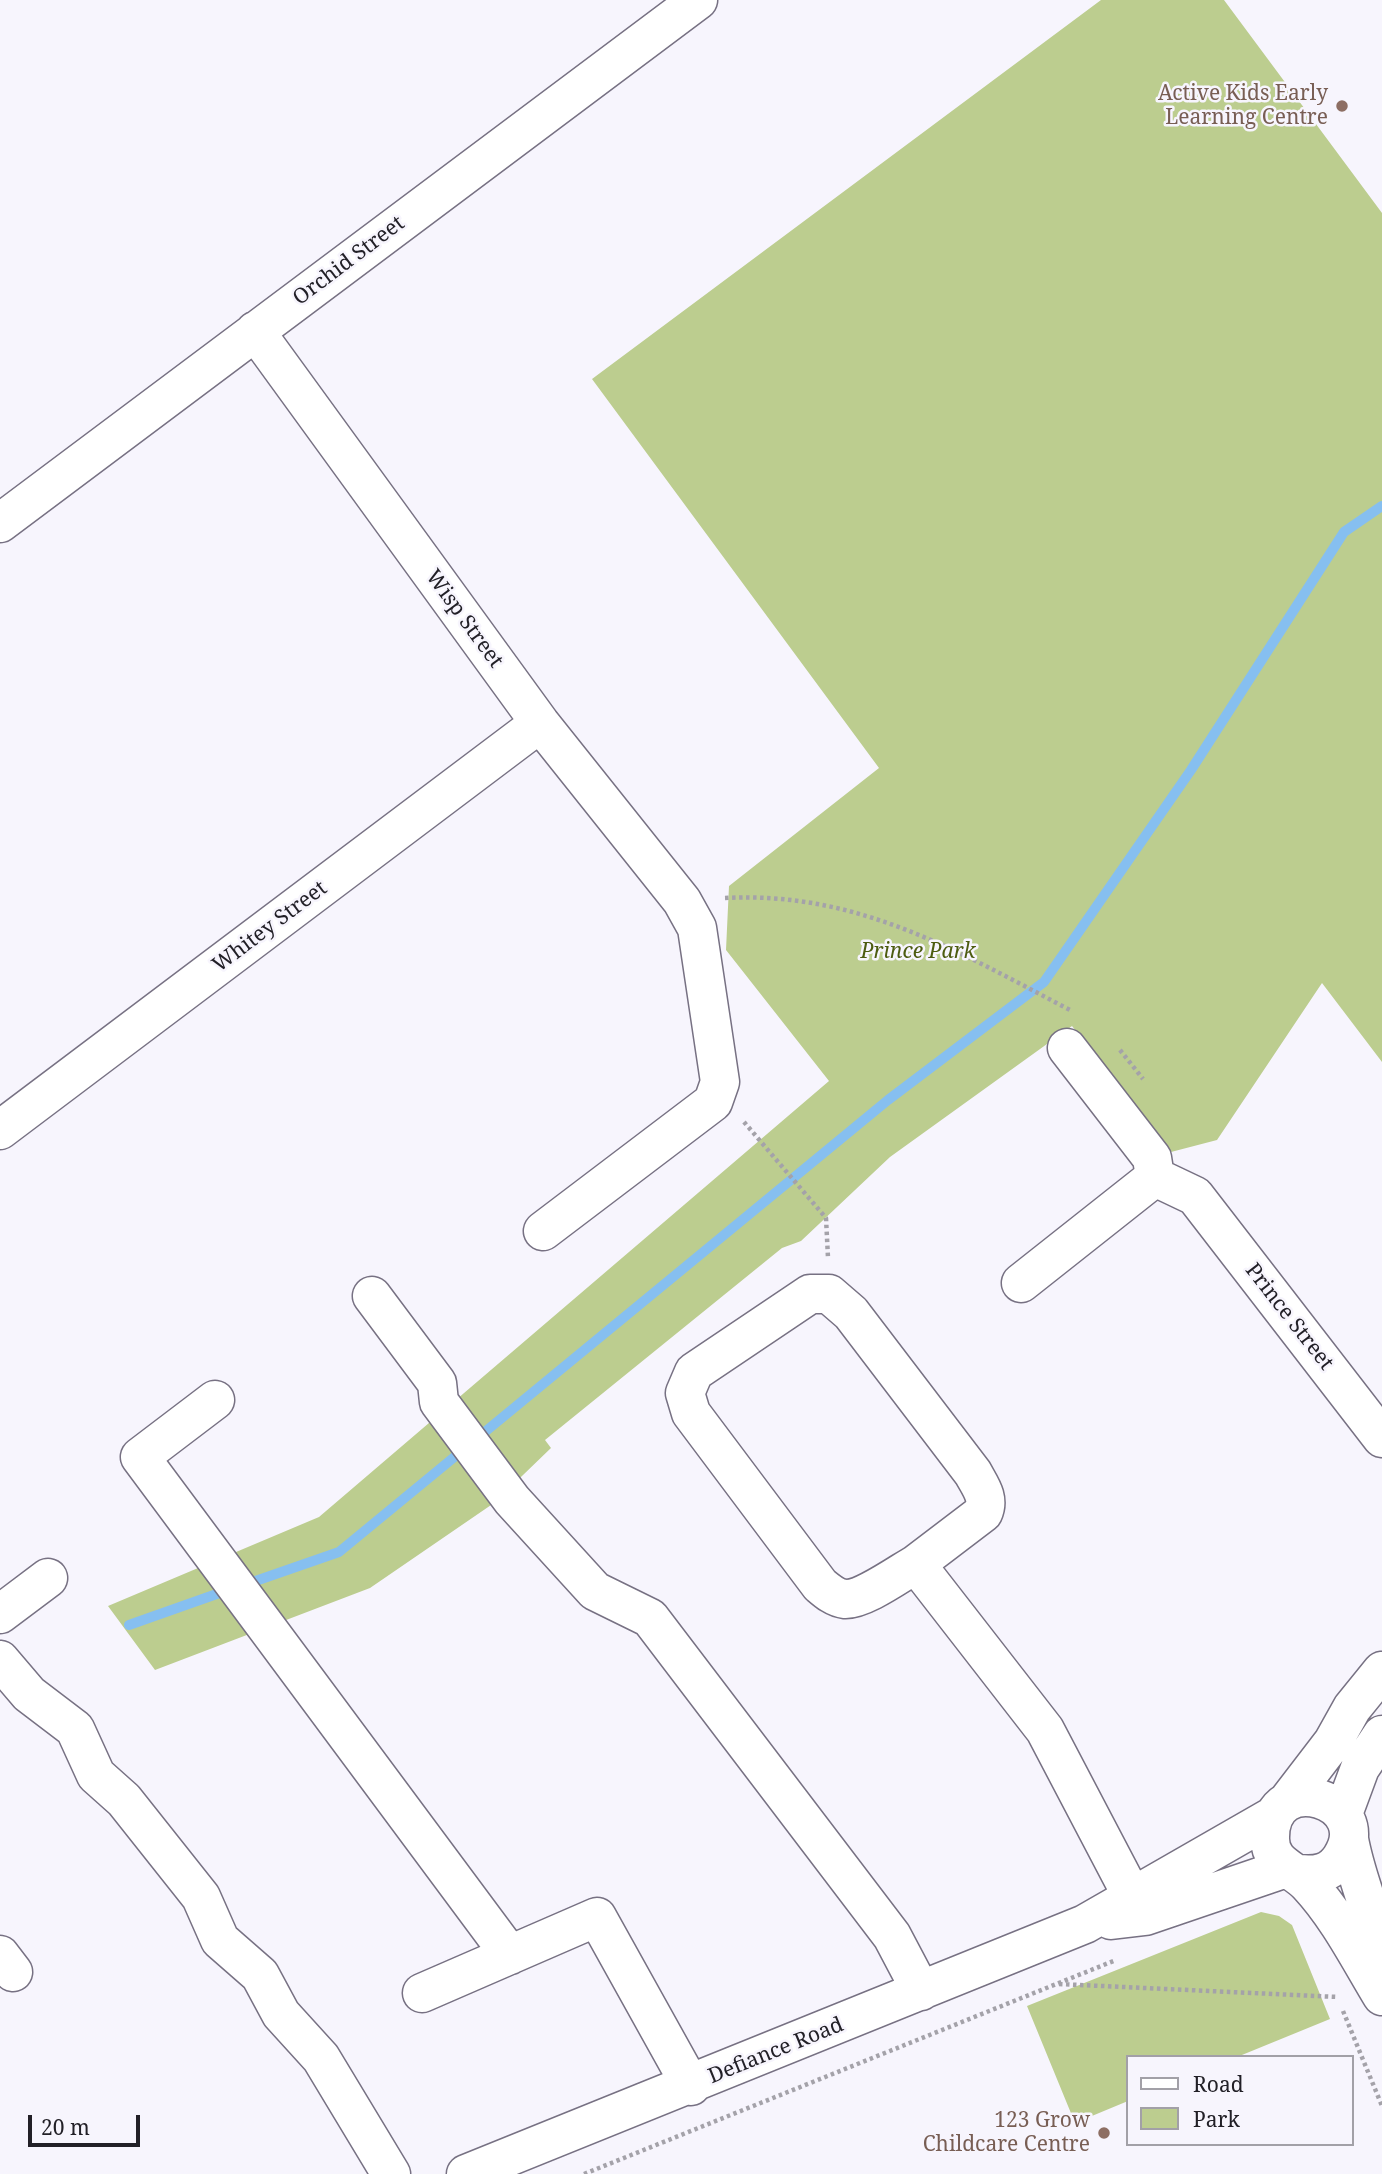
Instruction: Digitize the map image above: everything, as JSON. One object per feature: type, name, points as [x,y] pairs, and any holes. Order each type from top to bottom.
[{"type":"street","name":"Orchid Street","points":[[0,523],[698,0]]},
{"type":"street","name":"Wisp Street","points":[[255,331],[540,723],[682,901],[696,928],[720,1082],[713,1102],[543,1231]]},
{"type":"street","name":"Whitey Street","points":[[0,1130],[540,723]]},
{"type":"street","points":[[1021,1283],[1155,1177],[1152,1158],[1067,1048]]},
{"type":"street","name":"Prince Street","points":[[1155,1177],[1195,1196],[1382,1438]]},
{"type":"street","points":[[810,1294],[829,1294],[851,1313],[973,1473],[985,1494],[986,1506],[983,1513],[916,1564],[857,1597],[844,1599],[831,1594],[820,1585],[691,1413],[685,1392],[694,1372],[810,1294]]},
{"type":"street","points":[[372,1296],[437,1383],[439,1402],[512,1500],[595,1591],[650,1618],[892,1936],[921,1991]]},
{"type":"street","points":[[215,1400],[140,1457],[510,1955]]},
{"type":"street","points":[[916,1564],[1045,1730],[1132,1896]]},
{"type":"street","points":[[0,1614],[48,1578]]},
{"type":"street","points":[[0,1660],[29,1694],[75,1729],[96,1775],[124,1800],[201,1897],[219,1940],[260,1975],[281,2014],[321,2058],[391,2174]]},
{"type":"street","name":"Defiance Road","points":[[466,2174],[691,2086],[1085,1924],[1281,1808],[1333,1742],[1352,1708],[1382,1671]]},
{"type":"street","points":[[1293,1871],[1326,1872],[1337,1864],[1360,1768],[1382,1735]]},
{"type":"street","points":[[1382,1953],[1377,1908],[1356,1877],[1346,1827],[1331,1802],[1317,1796],[1301,1796],[1281,1808],[1270,1829],[1269,1844],[1275,1858],[1293,1871],[1328,1905],[1382,1996]]},
{"type":"street","name":"Defiance Road","points":[[1085,1924],[1145,1916],[1293,1871]]},
{"type":"street","points":[[422,1993],[597,1917],[691,2086]]},
{"type":"path","points":[[682,901],[770,896],[858,913],[906,927],[1072,1011]]},
{"type":"path","points":[[760,1141],[827,1218]]},
{"type":"path","points":[[584,2174],[1122,1957]]},
{"type":"path","points":[[1057,1984],[1338,1997]]},
{"type":"path","points":[[1333,1984],[1382,2106]]},
{"type":"green space","name":"Prince Park","points":[[1101,0],[1224,0],[1382,213],[1382,1062],[1322,983],[1217,1140],[1171,1152],[1072,1026],[890,1157],[801,1241],[782,1248],[545,1440],[551,1448],[494,1503],[370,1588],[155,1670],[108,1606],[319,1517],[829,1081],[726,950],[729,886],[879,768],[592,379]]},
{"type":"green space","points":[[1261,1912],[1279,1916],[1292,1925],[1330,2019],[1242,2055],[1126,2055],[1126,2102],[1075,2123],[1027,2006]]},
{"type":"waterway","points":[[244,1585],[339,1552],[888,1100],[1044,982],[1191,770],[1344,532],[1382,506]]},
{"type":"waterway","points":[[129,1625],[228,1590]]},
{"type":"place","name":"Active Kids Early Learning Centre","points":[[1342,106]]},
{"type":"place","name":"123 Grow Childcare Centre","points":[[1104,2133]]}]
